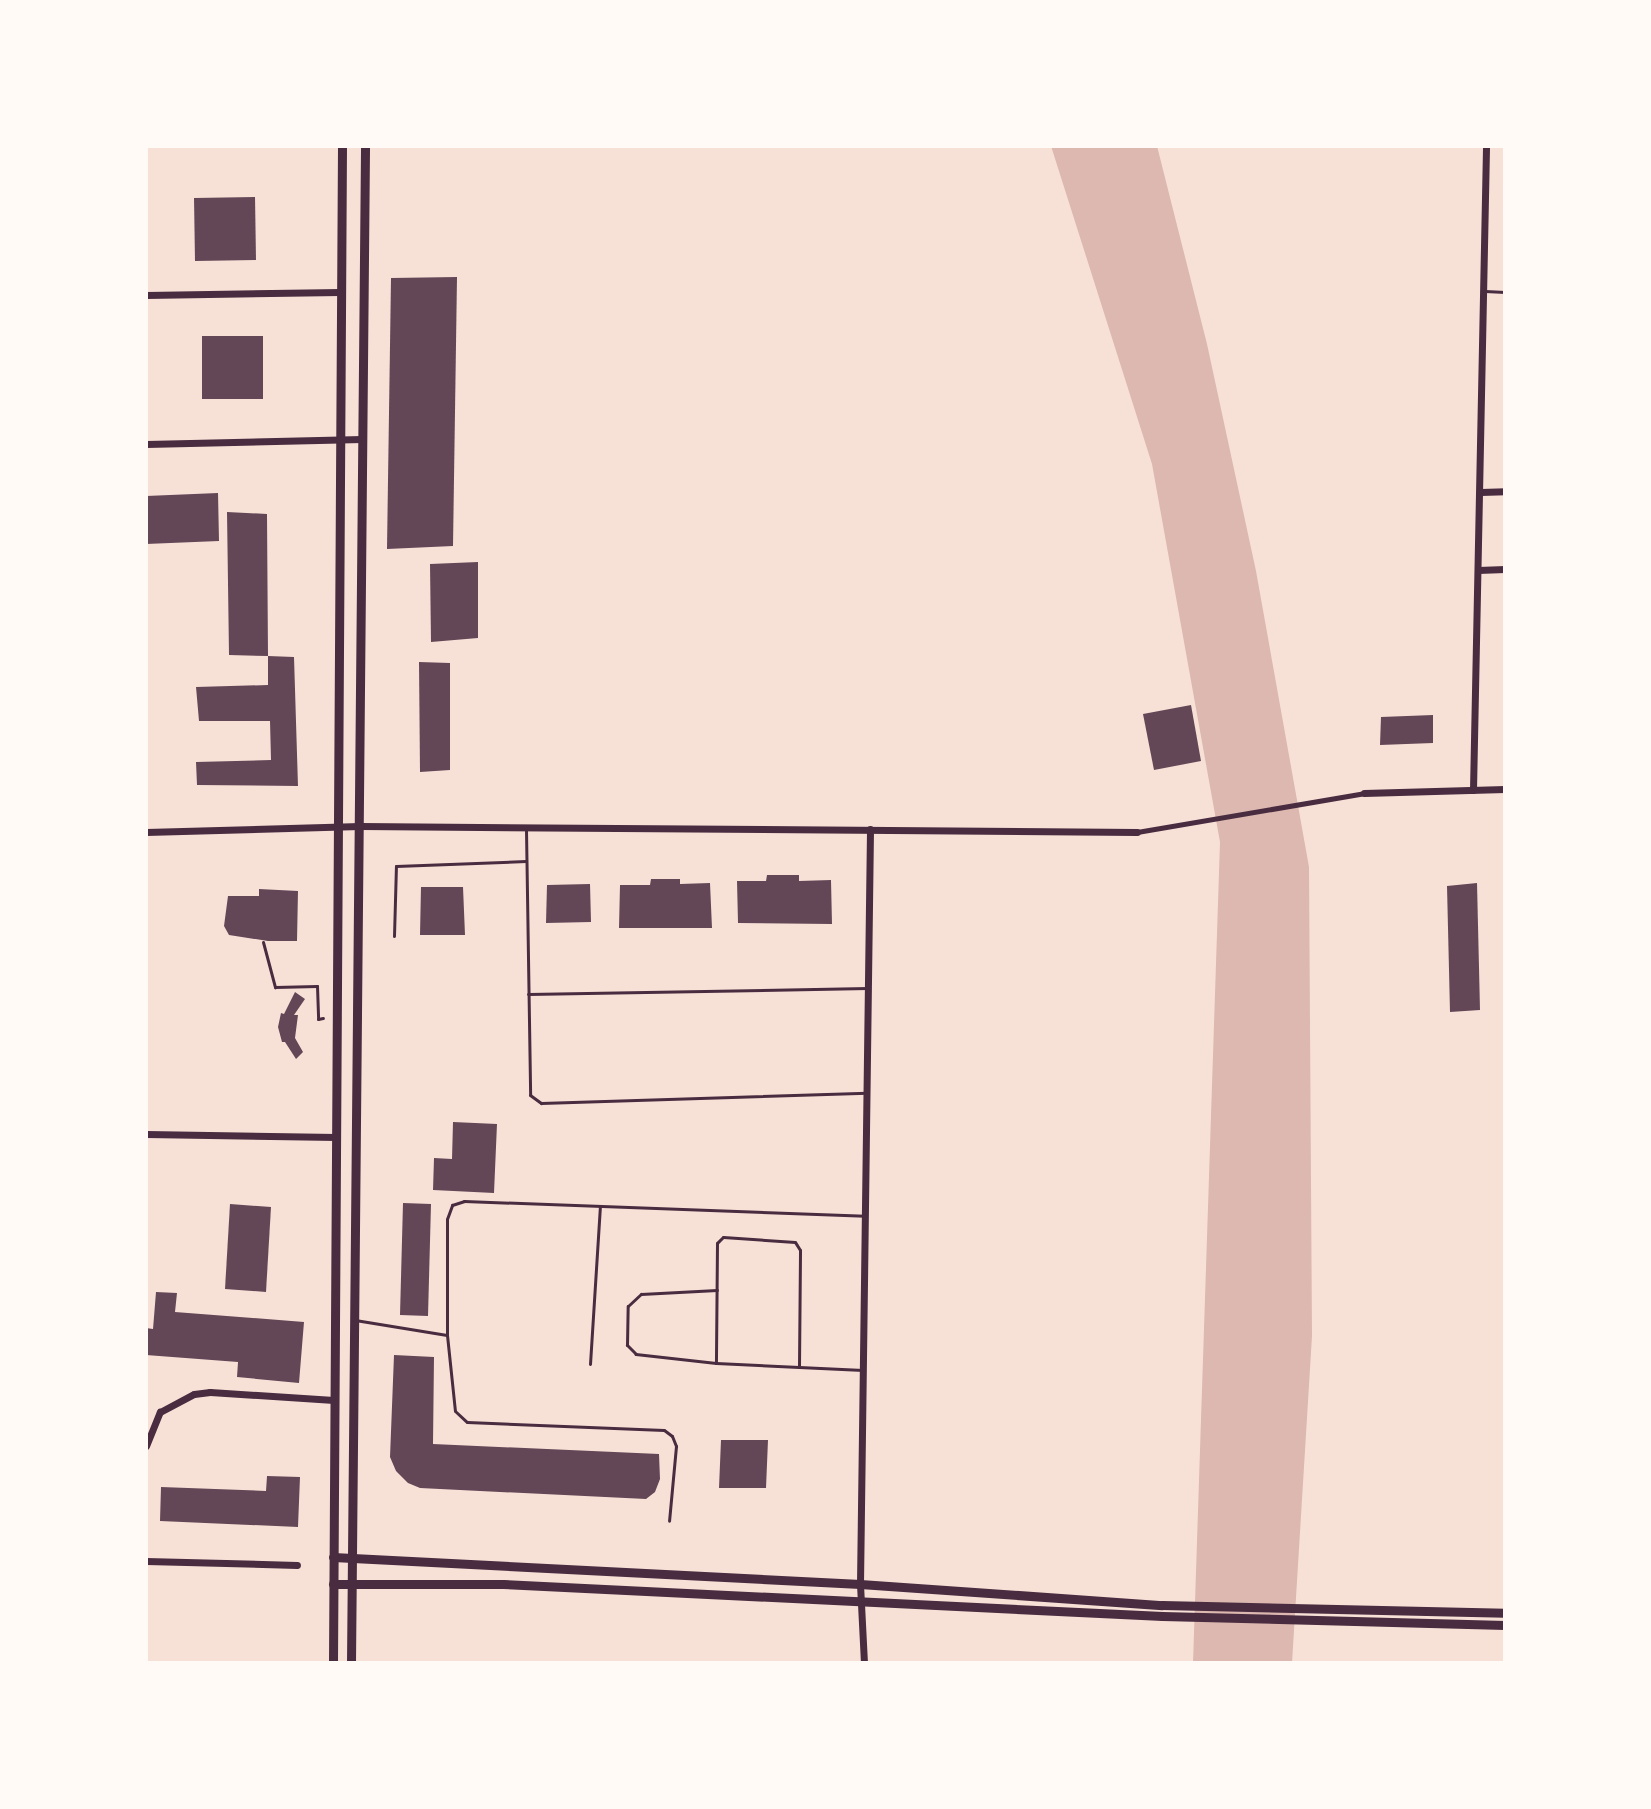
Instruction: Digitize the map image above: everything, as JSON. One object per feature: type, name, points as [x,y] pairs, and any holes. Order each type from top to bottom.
[{"type":"street","points":[[333,1663],[342,146]]},
{"type":"street","points":[[351,1663],[365,146]]},
{"type":"street","points":[[1473,790],[1486,146]]},
{"type":"street","points":[[146,295],[340,292]]},
{"type":"street","points":[[146,444],[362,439]]},
{"type":"street","points":[[1481,492],[1505,491]]},
{"type":"street","points":[[1478,570],[1505,569]]},
{"type":"street","points":[[146,832],[338,826],[1137,832],[1364,793],[1505,789]]},
{"type":"street","points":[[864,1663],[860,1584],[870,829]]},
{"type":"street","points":[[146,1134],[336,1137]]},
{"type":"street","points":[[146,1446],[160,1412],[194,1394],[334,1400]]},
{"type":"street","points":[[333,1557],[860,1584],[1505,1625]]},
{"type":"street","points":[[146,1561],[297,1565]]},
{"type":"street","points":[[333,1584],[503,1584],[1162,1616],[1505,1613]]},
{"type":"lane","points":[[1484,291],[1505,292]]},
{"type":"lane","points":[[526,827],[530,1095],[541,1103],[867,1093]]},
{"type":"lane","points":[[394,936],[396,866],[526,861]]},
{"type":"lane","points":[[528,994],[868,988]]},
{"type":"lane","points":[[669,1521],[676,1446],[672,1436],[664,1430],[467,1422],[455,1411],[447,1335],[447,1219],[452,1205],[464,1201],[865,1216]]},
{"type":"lane","points":[[590,1364],[600,1206]]},
{"type":"lane","points":[[716,1363],[717,1243],[723,1237],[795,1242],[800,1250],[799,1367]]},
{"type":"lane","points":[[717,1290],[641,1294],[628,1306],[627,1345],[636,1354],[716,1363],[863,1370]]},
{"type":"lane","points":[[355,1320],[447,1335]]},
{"type":"path","points":[[263,942],[275,987],[317,986],[318,1019],[335,1017]]},
{"type":"shaded area","points":[[1051,146],[1157,146],[1207,344],[1256,571],[1309,867],[1312,1336],[1292,1663],[1193,1663],[1220,842],[1152,464]]},
{"type":"building","points":[[255,197],[256,260],[195,261],[194,198]]},
{"type":"building","points":[[457,277],[453,546],[387,549],[391,278]]},
{"type":"building","points":[[202,336],[263,336],[263,399],[202,399]]},
{"type":"building","points":[[218,493],[219,541],[146,544],[146,496]]},
{"type":"building","points":[[227,512],[267,514],[268,656],[229,655]]},
{"type":"building","points":[[478,562],[478,638],[431,642],[430,564]]},
{"type":"building","points":[[268,656],[294,657],[298,786],[197,785],[196,762],[271,760],[270,721],[199,721],[196,687],[268,685]]},
{"type":"building","points":[[419,662],[450,663],[450,770],[420,772]]},
{"type":"building","points":[[1191,705],[1201,761],[1154,770],[1143,714]]},
{"type":"building","points":[[1433,715],[1433,743],[1380,745],[1381,717]]},
{"type":"building","points":[[767,875],[799,875],[799,881],[831,880],[832,924],[738,923],[737,881],[766,881]]},
{"type":"building","points":[[651,879],[680,879],[680,884],[710,883],[712,928],[619,928],[620,885],[650,885]]},
{"type":"building","points":[[1477,883],[1480,1010],[1450,1012],[1447,886]]},
{"type":"building","points":[[590,884],[591,922],[546,923],[547,885]]},
{"type":"building","points":[[421,887],[463,887],[465,935],[420,935]]},
{"type":"building","points":[[259,889],[298,891],[297,941],[268,941],[229,935],[224,926],[228,896],[259,896]]},
{"type":"building","points":[[295,992],[305,999],[294,1015],[298,1015],[295,1038],[303,1052],[296,1059],[282,1042],[278,1027],[281,1013],[284,1014]]},
{"type":"building","points":[[453,1122],[497,1124],[494,1193],[433,1190],[434,1158],[452,1159]]},
{"type":"building","points":[[403,1203],[431,1204],[428,1316],[400,1315]]},
{"type":"building","points":[[230,1204],[271,1207],[266,1292],[225,1289]]},
{"type":"building","points":[[156,1292],[177,1293],[175,1312],[304,1322],[299,1383],[237,1377],[238,1362],[146,1355],[146,1328],[153,1329]]},
{"type":"building","points":[[394,1355],[434,1357],[433,1444],[659,1454],[660,1479],[655,1492],[646,1499],[420,1488],[408,1483],[396,1471],[390,1457]]},
{"type":"building","points":[[721,1440],[768,1440],[766,1488],[719,1488]]},
{"type":"building","points":[[267,1476],[300,1477],[298,1527],[160,1521],[161,1487],[266,1491]]}]
